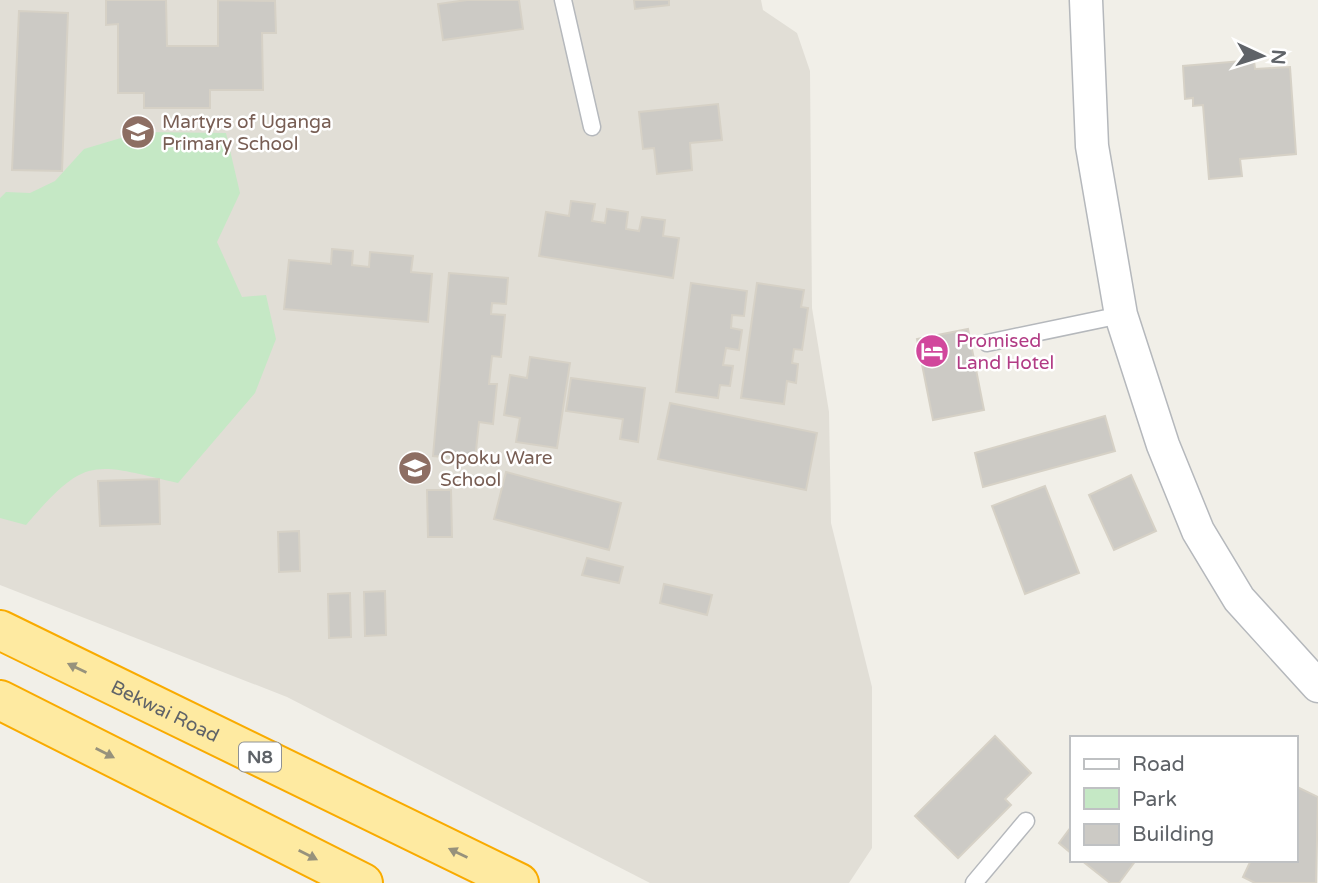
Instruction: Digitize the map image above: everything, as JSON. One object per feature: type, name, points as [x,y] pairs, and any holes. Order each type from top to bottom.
[{"type":"highway","name":"Bekwai Road","points":[[0,630],[519,883]]},
{"type":"highway","points":[[0,700],[363,883]]},
{"type":"street","points":[[1086,0],[1092,146],[1121,315],[1163,445],[1198,531],[1239,599],[1318,686]]},
{"type":"lane","points":[[563,0],[592,127]]},
{"type":"lane","points":[[987,343],[1121,315]]},
{"type":"lane","points":[[974,883],[1026,821]]},
{"type":"shaded area","name":"Opoku Ware School","points":[[0,0],[761,0],[763,10],[797,33],[810,71],[812,308],[829,412],[831,523],[872,687],[872,848],[849,883],[650,883],[287,697],[0,585]]},
{"type":"green space","points":[[141,132],[226,133],[240,193],[217,242],[242,297],[266,295],[276,339],[255,393],[178,483],[126,471],[92,470],[63,486],[26,525],[0,518],[0,198],[6,192],[30,193],[55,181],[84,149]]},
{"type":"building","points":[[106,0],[166,0],[167,46],[218,46],[218,0],[275,1],[276,33],[262,33],[263,90],[210,90],[210,108],[144,108],[144,93],[118,93],[118,24],[106,25]]},
{"type":"building","points":[[467,0],[519,0],[523,29],[443,40],[438,4]]},
{"type":"building","points":[[634,0],[669,0],[669,5],[635,9]]},
{"type":"building","points":[[19,11],[68,13],[62,171],[12,170]]},
{"type":"building","points":[[1254,60],[1255,69],[1290,67],[1296,154],[1240,159],[1242,176],[1209,179],[1203,105],[1193,106],[1193,98],[1185,99],[1183,66]]},
{"type":"building","points":[[718,104],[722,140],[690,143],[692,170],[657,174],[654,148],[643,149],[639,112]]},
{"type":"building","points":[[571,201],[595,204],[592,221],[605,223],[607,209],[628,212],[626,229],[639,231],[642,217],[665,220],[663,236],[679,238],[673,278],[539,256],[546,212],[569,216]]},
{"type":"building","points":[[332,249],[353,251],[352,265],[369,267],[370,252],[413,256],[411,272],[432,274],[428,322],[284,309],[289,260],[331,264]]},
{"type":"building","points":[[449,273],[508,278],[506,304],[492,303],[491,314],[505,315],[501,357],[492,356],[489,384],[497,384],[493,424],[479,422],[475,460],[433,456]]},
{"type":"building","points":[[691,283],[747,291],[744,316],[732,315],[731,328],[742,330],[739,350],[726,348],[723,365],[733,366],[730,386],[720,385],[718,398],[676,392]]},
{"type":"building","points":[[757,283],[804,290],[801,307],[808,308],[802,350],[794,349],[792,363],[798,364],[796,383],[787,381],[784,404],[741,398]]},
{"type":"building","points":[[968,329],[984,410],[933,420],[917,339]]},
{"type":"building","points":[[530,357],[570,363],[557,448],[516,442],[520,418],[504,415],[510,375],[527,378]]},
{"type":"building","points":[[571,378],[645,388],[638,442],[620,439],[623,419],[566,411]]},
{"type":"building","points":[[670,403],[817,433],[806,490],[658,459]]},
{"type":"building","points":[[1105,416],[1115,451],[983,487],[975,453]]},
{"type":"building","points":[[506,472],[621,503],[609,550],[494,519]]},
{"type":"building","points":[[1131,475],[1156,531],[1114,550],[1089,495]]},
{"type":"building","points":[[159,479],[160,524],[100,526],[98,481]]},
{"type":"building","points":[[1045,486],[1079,573],[1025,594],[992,506]]},
{"type":"building","points":[[427,490],[451,490],[452,537],[428,537]]},
{"type":"building","points":[[299,531],[300,571],[279,572],[278,532]]},
{"type":"building","points":[[587,558],[623,567],[619,583],[582,575]]},
{"type":"building","points":[[664,584],[712,595],[707,615],[660,603]]},
{"type":"building","points":[[385,591],[386,635],[365,636],[364,592]]},
{"type":"building","points":[[350,593],[351,637],[329,638],[328,594]]},
{"type":"building","points":[[995,736],[1031,773],[1005,799],[1011,805],[958,858],[915,816]]},
{"type":"building","points":[[1297,787],[1318,797],[1316,883],[1255,883],[1243,877],[1250,862],[1297,862]]},
{"type":"building","points":[[1070,828],[1070,852],[1059,843]]},
{"type":"building","points":[[1084,862],[1135,862],[1119,883],[1110,883]]},
{"type":"place","name":"Martyrs of Uganga Primary School","points":[[138,132]]},
{"type":"place","name":"Promised Land Hotel","points":[[932,351]]},
{"type":"place","name":"Opoku Ware School","points":[[415,468]]}]
